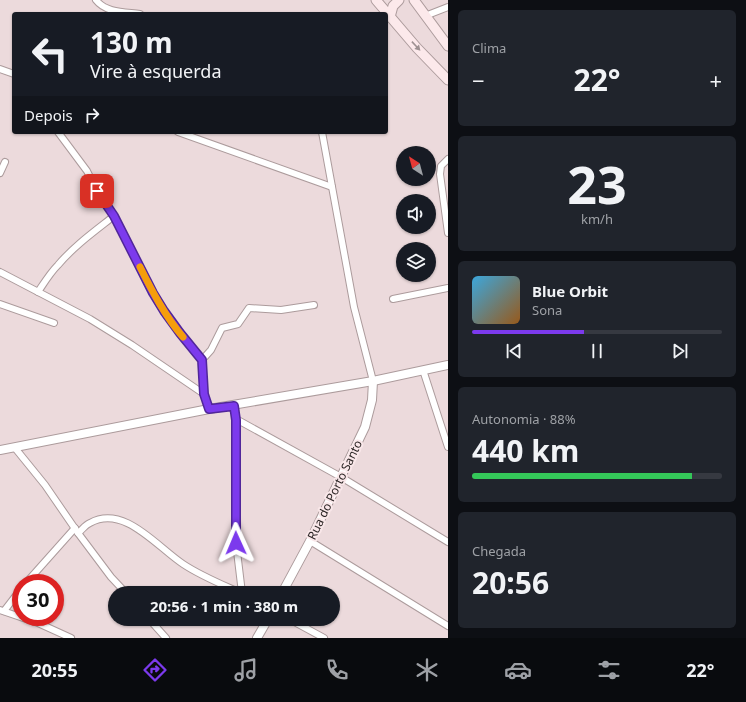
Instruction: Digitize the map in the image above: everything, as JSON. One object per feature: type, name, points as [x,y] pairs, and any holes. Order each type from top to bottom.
[{"type":"main road","points":[[376,0],[386,12]]},
{"type":"main road","points":[[390,17],[392,6],[399,0]]},
{"type":"main road","points":[[414,0],[448,46]]},
{"type":"main road","points":[[388,15],[448,80]]},
{"type":"street","points":[[96,0],[111,12]]},
{"type":"street","points":[[425,16],[448,7]]},
{"type":"street","points":[[0,69],[12,73]]},
{"type":"street","points":[[59,134],[87,171],[97,191],[114,216],[153,293],[164,311],[202,360],[204,394],[209,409]]},
{"type":"street","points":[[184,134],[332,187]]},
{"type":"street","points":[[322,134],[354,307],[373,381]]},
{"type":"street","points":[[448,159],[441,166],[440,174],[448,233]]},
{"type":"street","points":[[0,173],[5,162]]},
{"type":"street","points":[[38,292],[63,259],[88,236],[114,216]]},
{"type":"street","points":[[0,272],[90,319],[126,341],[204,394]]},
{"type":"street","points":[[393,299],[448,288]]},
{"type":"street","points":[[0,304],[54,323]]},
{"type":"street","points":[[202,360],[211,350],[222,328],[238,324],[249,308],[281,310],[314,305]]},
{"type":"street","points":[[0,450],[209,409],[234,406],[373,381],[448,365]]},
{"type":"street","points":[[423,370],[448,447]]},
{"type":"street","name":"Rua do Porto Santo","points":[[286,586],[310,541],[365,426],[369,416],[372,400],[373,381]]},
{"type":"street","points":[[234,406],[236,420],[236,543],[241,586]]},
{"type":"street","points":[[236,420],[341,477],[448,542]]},
{"type":"street","points":[[15,448],[49,491],[111,577],[119,586]]},
{"type":"street","points":[[34,574],[76,530],[95,520],[109,518],[125,522],[141,530],[171,556],[185,565],[228,586]]},
{"type":"street","points":[[310,541],[448,626]]},
{"type":"street","points":[[12,599],[2,610],[38,623],[71,638]]},
{"type":"street","points":[[155,626],[166,638]]},
{"type":"street","points":[[257,638],[264,626]]},
{"type":"street","points":[[302,626],[324,638]]},
{"type":"slow traffic","points":[[140,267],[164,311],[183,337]]},
{"type":"route","points":[[97,191],[114,216],[153,293],[164,311],[202,360],[204,394],[209,409],[234,406],[236,420],[236,543]]}]
